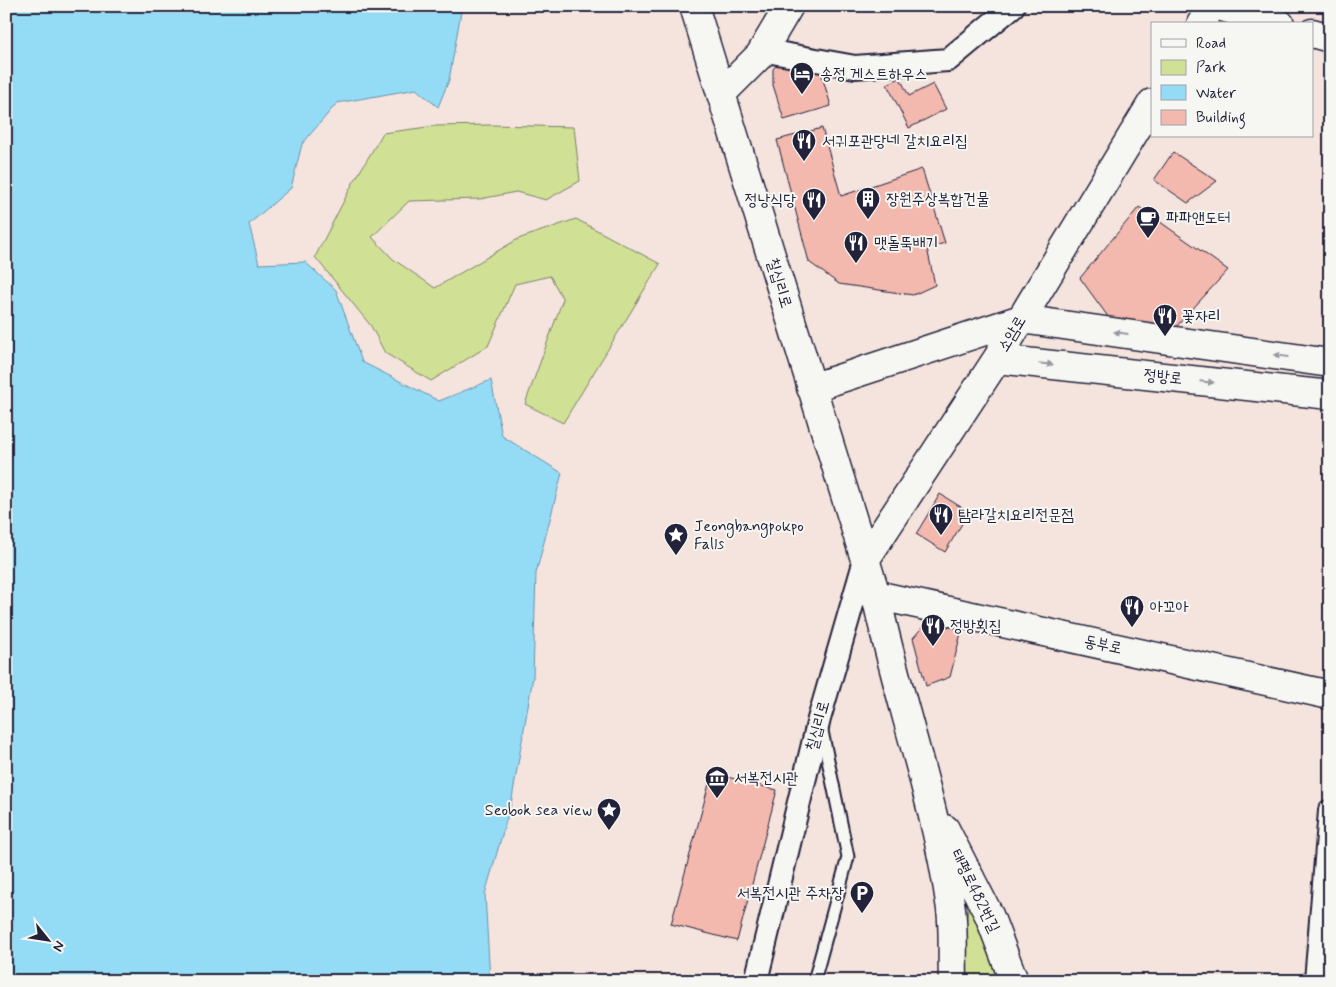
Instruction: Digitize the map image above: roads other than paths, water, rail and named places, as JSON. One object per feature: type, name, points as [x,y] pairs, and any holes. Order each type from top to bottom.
[{"type":"street","name":"칠십리로","points":[[694,6],[876,595],[884,636],[932,803],[951,910],[953,981]]},
{"type":"street","points":[[721,94],[760,55],[789,6]]},
{"type":"street","points":[[765,47],[772,52],[855,67],[948,60],[1013,6]]},
{"type":"street","points":[[1202,22],[1211,6]]},
{"type":"street","points":[[1219,6],[1273,22]]},
{"type":"street","points":[[1314,34],[1330,38]]},
{"type":"street","name":"소암로","points":[[865,560],[997,358],[1151,105]]},
{"type":"street","points":[[811,388],[1021,319],[1330,363]]},
{"type":"street","name":"정방로","points":[[997,358],[1330,395]]},
{"type":"street","name":"칠십리로","points":[[756,981],[819,719],[865,560]]},
{"type":"street","name":"동부로","points":[[876,595],[1330,695]]},
{"type":"street","name":"태평로482번길","points":[[932,803],[989,915],[1014,981]]},
{"type":"street","points":[[1316,981],[1330,811]]},
{"type":"lane","points":[[814,981],[848,857],[819,719]]},
{"type":"water","points":[[6,6],[462,6],[449,80],[438,107],[416,89],[337,103],[302,144],[291,188],[249,224],[259,264],[305,262],[336,290],[362,362],[439,401],[491,380],[502,436],[562,473],[536,573],[533,677],[511,804],[485,894],[490,981],[6,981]]},
{"type":"place","name":"송정 게스트하우스","points":[[802,95]]},
{"type":"place","name":"서귀포관당네 갈치요리집","points":[[804,162]]},
{"type":"place","name":"장원주상복합건물","points":[[868,220]]},
{"type":"place","name":"정낭식당","points":[[814,221]]},
{"type":"place","name":"파파앤도터","points":[[1148,239]]},
{"type":"place","name":"맷돌뚝배기","points":[[856,264]]},
{"type":"place","name":"꽃자리","points":[[1165,337]]},
{"type":"place","name":"탐라갈치요리전문점","points":[[941,536]]},
{"type":"place","name":"Jeongbangpokpo Falls","points":[[676,556]]},
{"type":"place","name":"아꼬아","points":[[1132,628]]},
{"type":"place","name":"정방횟집","points":[[933,647]]},
{"type":"place","name":"서복전시관","points":[[717,799]]},
{"type":"place","name":"Seobok sea view","points":[[609,831]]},
{"type":"place","name":"서복전시관 주차장","points":[[862,914]]}]
